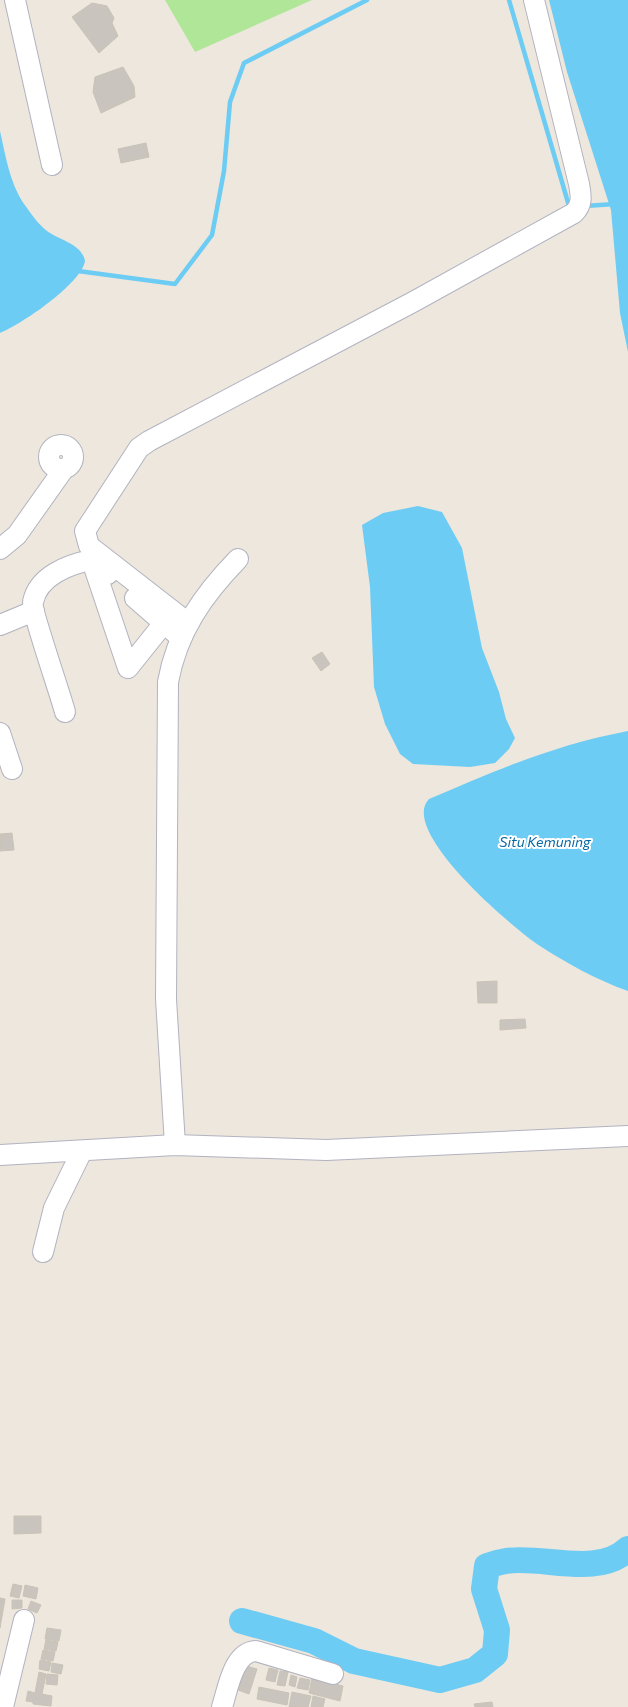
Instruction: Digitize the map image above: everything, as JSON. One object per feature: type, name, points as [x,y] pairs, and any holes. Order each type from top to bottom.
[{"type":"street","points":[[15,0],[52,165]]},
{"type":"street","points":[[184,630],[89,546],[86,541],[85,531],[139,448],[234,395],[413,302],[574,213],[579,208],[582,200],[579,184],[534,0]]},
{"type":"street","points":[[0,549],[17,535],[63,470]]},
{"type":"street","points":[[175,1145],[166,999],[168,682],[172,661],[184,630],[211,588],[238,559]]},
{"type":"street","points":[[92,560],[164,622],[184,630]]},
{"type":"street","points":[[92,560],[128,668],[164,622]]},
{"type":"street","points":[[66,712],[32,603],[40,584],[65,568],[92,560]]},
{"type":"street","points":[[0,625],[34,612]]},
{"type":"street","points":[[0,733],[12,769]]},
{"type":"street","points":[[0,1155],[175,1145],[326,1150],[628,1136]]},
{"type":"street","points":[[43,1252],[54,1208],[82,1151]]},
{"type":"street","points":[[3,1707],[24,1620]]},
{"type":"street","points":[[222,1707],[238,1661],[247,1652],[256,1651],[333,1674]]},
{"type":"green space","points":[[165,0],[312,0],[195,52]]},
{"type":"water","points":[[549,0],[628,0],[628,352],[620,313],[611,210],[567,72]]},
{"type":"water","points":[[0,131],[9,171],[21,199],[41,226],[75,246],[83,255],[85,261],[73,281],[62,292],[36,312],[0,333]]},
{"type":"water","points":[[418,506],[442,512],[462,548],[482,648],[499,692],[506,719],[515,738],[509,749],[495,763],[470,767],[413,764],[400,754],[385,724],[374,687],[370,587],[362,525],[383,513]]},
{"type":"water","name":"Situ Kemuning","points":[[628,731],[628,991],[594,977],[561,959],[526,936],[507,920],[463,878],[444,855],[430,833],[424,814],[429,799],[478,778],[526,759],[575,743]]},
{"type":"building","points":[[92,3],[107,6],[114,18],[112,23],[118,36],[99,53],[72,17]]},
{"type":"building","points":[[123,67],[134,86],[135,97],[101,113],[93,92],[95,77]]},
{"type":"building","points":[[146,143],[149,157],[121,163],[118,149]]},
{"type":"building","points":[[322,652],[330,664],[321,671],[312,658]]},
{"type":"building","points":[[12,833],[14,850],[0,851],[0,834]]},
{"type":"building","points":[[497,981],[497,1003],[478,1003],[477,982]]},
{"type":"building","points":[[525,1019],[526,1028],[500,1030],[500,1020]]},
{"type":"building","points":[[14,1516],[41,1516],[41,1533],[14,1534]]},
{"type":"building","points":[[13,1584],[22,1586],[19,1598],[10,1596]]},
{"type":"building","points":[[25,1585],[38,1588],[36,1599],[23,1596]]},
{"type":"building","points":[[0,1598],[5,1599],[0,1628]]},
{"type":"building","points":[[12,1600],[22,1600],[22,1608],[12,1609]]},
{"type":"building","points":[[31,1601],[41,1605],[37,1613],[28,1609]]},
{"type":"building","points":[[47,1628],[61,1630],[59,1641],[45,1639]]},
{"type":"building","points":[[46,1640],[58,1642],[56,1651],[44,1649]]},
{"type":"building","points":[[43,1650],[55,1652],[53,1661],[41,1659]]},
{"type":"building","points":[[40,1660],[51,1662],[49,1671],[39,1669]]},
{"type":"building","points":[[52,1663],[63,1665],[61,1674],[51,1672]]},
{"type":"building","points":[[246,1666],[257,1669],[249,1694],[238,1690]]},
{"type":"building","points":[[269,1668],[278,1670],[275,1682],[266,1680]]},
{"type":"building","points":[[280,1671],[288,1672],[285,1686],[277,1685]]},
{"type":"building","points":[[39,1672],[46,1674],[42,1694],[52,1696],[51,1706],[33,1704],[33,1702],[26,1701],[28,1691],[35,1693]]},
{"type":"building","points":[[47,1674],[58,1675],[57,1685],[46,1684]]},
{"type":"building","points":[[291,1675],[297,1677],[295,1687],[289,1685]]},
{"type":"building","points":[[300,1678],[310,1680],[308,1690],[297,1688]]},
{"type":"building","points":[[312,1678],[343,1686],[340,1701],[309,1693]]},
{"type":"building","points":[[259,1687],[289,1693],[287,1705],[257,1699]]},
{"type":"building","points":[[292,1692],[311,1696],[308,1707],[289,1707]]},
{"type":"building","points":[[313,1696],[325,1699],[323,1707],[311,1707]]},
{"type":"building","points":[[492,1702],[493,1707],[475,1707],[474,1704]]},
{"type":"waterway","points":[[78,271],[175,284],[212,235],[224,171],[230,102],[244,63],[367,0]]},
{"type":"waterway","points":[[509,0],[569,206],[573,206]]},
{"type":"waterway","points":[[585,206],[615,204]]},
{"type":"waterway","points":[[242,1621],[314,1641],[354,1661],[440,1680],[475,1670],[495,1654],[497,1630],[484,1589],[487,1566],[506,1561],[521,1560],[586,1564],[615,1558],[628,1549]]}]
